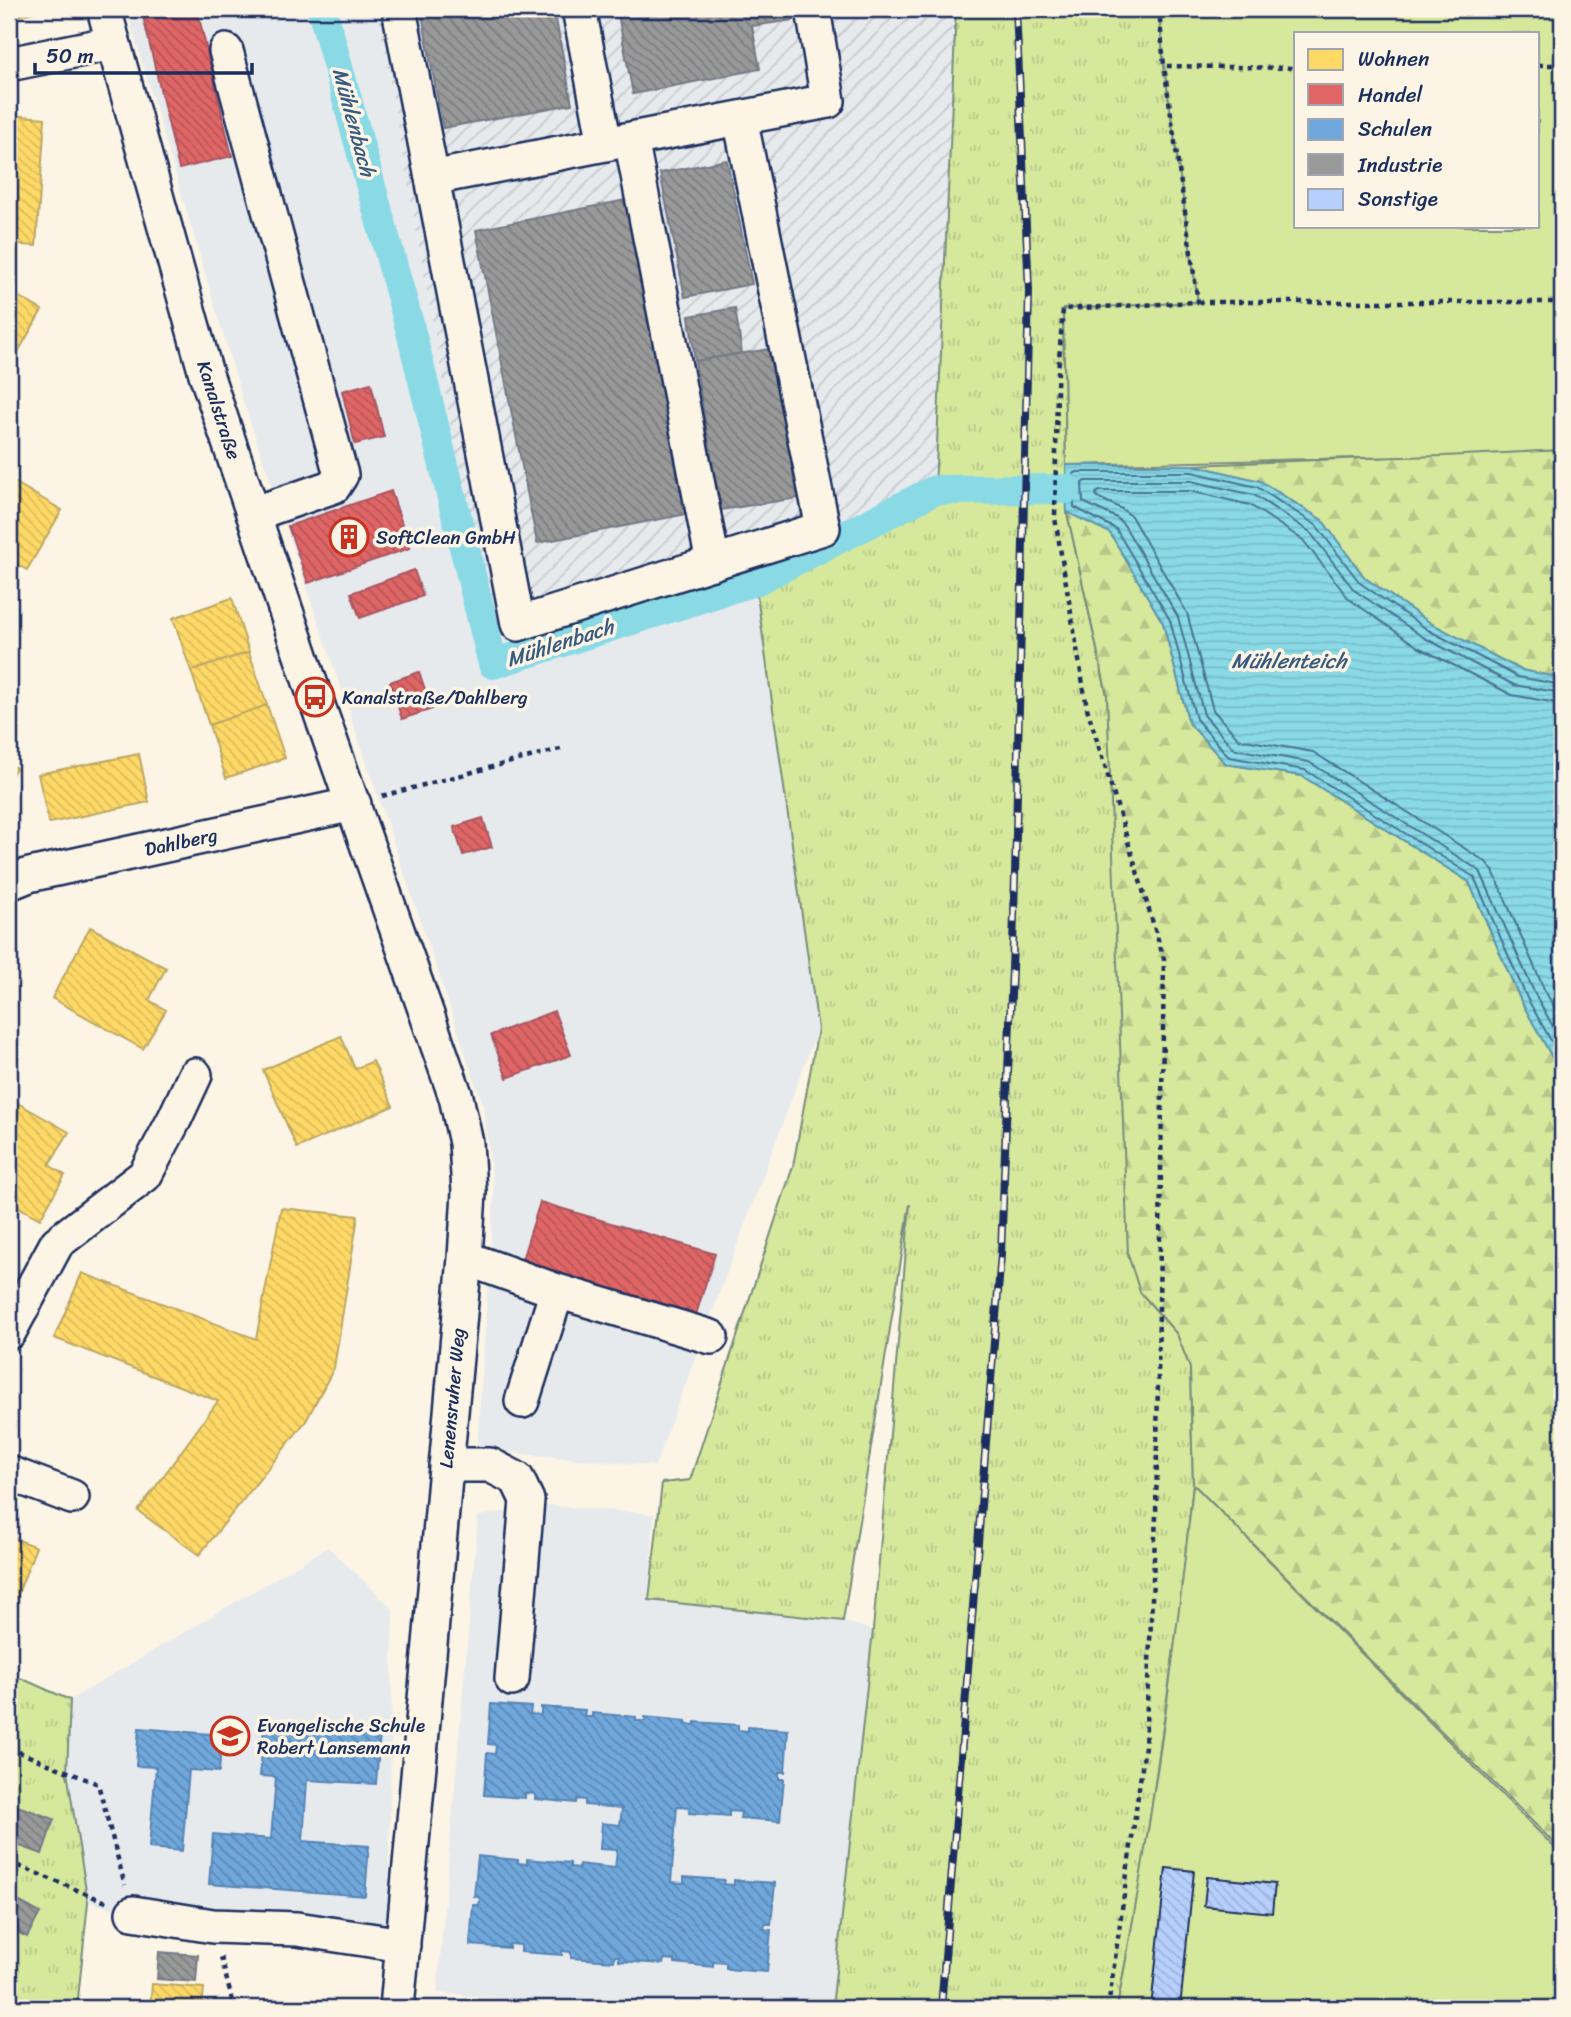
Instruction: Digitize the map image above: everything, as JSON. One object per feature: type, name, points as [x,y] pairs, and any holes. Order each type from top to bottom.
[{"type":"street","name":"Kanalstraße","points":[[104,9],[206,374],[315,698],[354,804]]},
{"type":"street","points":[[399,9],[518,624],[823,528],[740,118]]},
{"type":"street","points":[[579,9],[618,142],[713,564]]},
{"type":"street","points":[[432,178],[828,101],[813,9]]},
{"type":"street","points":[[9,64],[113,43]]},
{"type":"street","points":[[226,51],[341,475],[334,486],[253,514]]},
{"type":"street","name":"Dahlberg","points":[[9,883],[29,875],[354,804]]},
{"type":"street","name":"Lenensruher Weg","points":[[354,804],[456,1097],[467,1143],[469,1192],[397,2008]]},
{"type":"street","points":[[9,1332],[57,1243],[145,1175],[195,1075]]},
{"type":"street","points":[[465,1258],[557,1291],[712,1337]]},
{"type":"street","points":[[522,1401],[557,1291]]},
{"type":"street","points":[[446,1465],[490,1465],[517,1479],[527,1500],[512,1679]]},
{"type":"street","points":[[9,1473],[72,1497]]},
{"type":"street","points":[[132,1913],[213,1926],[297,1929],[403,1945]]},
{"type":"path","points":[[1159,9],[1164,66],[1198,302]]},
{"type":"path","points":[[1540,65],[1562,65]]},
{"type":"path","points":[[1164,66],[1294,68]]},
{"type":"path","points":[[1108,2008],[1145,1746],[1156,1516],[1164,959],[1087,708],[1055,518],[1063,309],[1198,302],[1562,302]]},
{"type":"path","points":[[354,804],[564,748]]},
{"type":"path","points":[[9,1748],[98,1784],[132,1913]]},
{"type":"path","points":[[9,1863],[132,1913]]},
{"type":"path","points":[[213,1926],[234,2008]]},
{"type":"shaded area","points":[[126,9],[377,9],[493,664],[755,581],[818,1028],[655,1466],[477,1450],[494,1192],[483,1105],[244,404]]},
{"type":"shaded area","points":[[377,9],[956,9],[935,490],[755,581],[493,664]]},
{"type":"shaded area","name":"Evangelische Schule Robert Lansemann","points":[[547,1505],[654,1514],[649,1600],[843,1621],[873,1630],[832,2008],[611,2008],[437,1993],[478,1516]]},
{"type":"shaded area","name":"Evangelische Schule Robert Lansemann","points":[[328,1547],[393,1609],[388,1949],[133,1913],[88,1902],[67,1772],[70,1700]]},
{"type":"green space","points":[[956,9],[1159,9],[1164,66],[1198,302],[1063,310],[1067,512],[1107,695],[1140,1292],[1177,1334],[1190,1368],[1193,1484],[1180,1607],[1143,1867],[1117,2008],[832,2008],[873,1630],[910,1204],[843,1621],[649,1600],[662,1483],[690,1480],[793,1166],[818,1029],[755,581],[935,490]]},
{"type":"green space","points":[[1159,9],[1562,9],[1562,450],[1444,456],[1066,465],[1063,309],[1198,302],[1164,66]]},
{"type":"green space","points":[[1562,450],[1562,678],[1521,670],[1432,624],[1365,578],[1322,520],[1260,481],[1193,465]]},
{"type":"green space","points":[[1067,512],[1110,532],[1163,623],[1189,723],[1226,764],[1302,776],[1469,882],[1521,1001],[1562,1075],[1562,1851],[1193,1484],[1190,1368],[1177,1334],[1140,1292],[1128,1255],[1107,695]]},
{"type":"green space","points":[[1193,1484],[1562,1855],[1562,2008],[1117,2008],[1161,1747]]},
{"type":"green space","points":[[9,1673],[70,1700],[67,1772],[88,1902],[77,2008],[35,2008],[9,1996]]},
{"type":"water","name":"Mühlenteich","points":[[1066,465],[1193,465],[1260,481],[1322,520],[1365,578],[1432,624],[1521,670],[1562,678],[1562,1075],[1521,1001],[1469,882],[1302,776],[1226,764],[1189,723],[1163,623],[1110,533],[1067,512]]},
{"type":"building: Wohnen","points":[[9,9],[46,9],[9,18]]},
{"type":"building: Wohnen","points":[[9,115],[45,118],[36,246],[9,244]]},
{"type":"building: Wohnen","points":[[9,291],[42,310],[9,368]]},
{"type":"building: Wohnen","points":[[9,479],[62,510],[27,570],[9,560]]},
{"type":"building: Wohnen","points":[[232,598],[249,652],[191,671],[173,618]]},
{"type":"building: Wohnen","points":[[249,652],[267,705],[209,725],[191,671]]},
{"type":"building: Wohnen","points":[[267,705],[285,758],[226,778],[209,725]]},
{"type":"building: Wohnen","points":[[139,754],[149,802],[49,823],[38,774]]},
{"type":"building: Wohnen","points":[[9,763],[16,768],[9,780]]},
{"type":"building: Wohnen","points":[[90,927],[166,968],[149,1000],[166,1010],[143,1049],[52,998]]},
{"type":"building: Wohnen","points":[[341,1036],[355,1069],[373,1061],[393,1106],[297,1148],[263,1070]]},
{"type":"building: Wohnen","points":[[9,1098],[69,1132],[49,1165],[65,1175],[40,1219],[9,1202]]},
{"type":"building: Wohnen","points":[[281,1208],[358,1216],[334,1368],[306,1421],[199,1555],[138,1511],[218,1401],[54,1338],[82,1273],[256,1339]]},
{"type":"building: Wohnen","points":[[9,1536],[36,1547],[9,1617]]},
{"type":"building: Wohnen","points":[[152,1984],[204,1988],[202,2008],[150,2008]]},
{"type":"building: Handel","points":[[154,9],[197,9],[232,156],[179,169],[142,12]]},
{"type":"building: Handel","points":[[371,383],[384,437],[355,444],[342,391]]},
{"type":"building: Handel","name":"SoftClean GmbH","points":[[391,491],[410,548],[308,583],[288,526]]},
{"type":"building: Handel","points":[[414,570],[423,596],[360,618],[351,593]]},
{"type":"building: Handel","points":[[419,672],[432,709],[402,719],[390,682]]},
{"type":"building: Handel","points":[[483,818],[492,847],[463,855],[454,827]]},
{"type":"building: Handel","points":[[554,1011],[571,1055],[507,1078],[491,1035]]},
{"type":"building: Handel","points":[[540,1202],[715,1254],[693,1324],[518,1272]]},
{"type":"building: Schulen","points":[[491,1704],[531,1707],[530,1714],[541,1715],[541,1707],[585,1710],[584,1717],[592,1717],[592,1713],[636,1717],[636,1721],[645,1721],[645,1717],[686,1721],[686,1724],[695,1725],[695,1722],[738,1725],[738,1730],[748,1731],[748,1727],[788,1730],[785,1772],[779,1772],[779,1779],[784,1779],[780,1821],[740,1818],[741,1812],[729,1811],[729,1816],[689,1813],[690,1807],[677,1806],[671,1882],[684,1883],[684,1877],[724,1880],[723,1884],[734,1885],[734,1880],[775,1883],[771,1924],[765,1924],[764,1929],[771,1930],[767,1972],[726,1969],[726,1963],[713,1962],[713,1967],[675,1963],[675,1960],[664,1959],[663,1964],[619,1961],[619,1956],[615,1956],[614,1961],[571,1958],[571,1952],[562,1951],[562,1955],[521,1952],[521,1945],[509,1944],[509,1948],[470,1945],[473,1905],[479,1905],[480,1898],[474,1896],[478,1856],[518,1860],[518,1863],[527,1864],[527,1859],[570,1863],[570,1867],[579,1868],[579,1864],[615,1868],[617,1850],[600,1849],[602,1823],[620,1825],[622,1808],[585,1805],[585,1800],[577,1799],[576,1803],[535,1799],[535,1794],[525,1793],[525,1798],[484,1795],[487,1753],[495,1754],[496,1745],[488,1744]]},
{"type":"building: Schulen","points":[[264,1724],[380,1732],[376,1784],[307,1780],[303,1841],[369,1846],[365,1896],[209,1884],[213,1834],[271,1839],[276,1777],[260,1776]]},
{"type":"building: Schulen","points":[[139,1728],[222,1735],[219,1772],[189,1770],[182,1851],[149,1848],[156,1767],[136,1766]]},
{"type":"building: Industrie","points":[[421,9],[554,9],[572,104],[443,128]]},
{"type":"building: Industrie","points":[[617,9],[792,9],[794,20],[752,26],[760,69],[633,94]]},
{"type":"building: Industrie","points":[[727,160],[752,284],[685,297],[660,173]]},
{"type":"building: Industrie","points":[[626,200],[687,514],[537,543],[476,230]]},
{"type":"building: Industrie","points":[[735,308],[742,353],[695,361],[689,316]]},
{"type":"building: Industrie","points":[[775,348],[799,498],[720,510],[695,361]]},
{"type":"building: Industrie","points":[[9,1803],[54,1819],[42,1854],[9,1842]]},
{"type":"building: Industrie","points":[[9,1896],[40,1913],[27,1937],[9,1928]]},
{"type":"building: Industrie","points":[[159,1952],[198,1955],[196,1982],[157,1979]]},
{"type":"building: Sonstige","points":[[1166,1868],[1194,1871],[1180,2008],[1151,2008]]},
{"type":"building: Sonstige","points":[[1207,1877],[1275,1884],[1272,1913],[1204,1906]]},
{"type":"waterway","name":"Mühlenbach","points":[[322,9],[410,328],[493,664],[755,581],[935,490],[1066,489]]},
{"type":"railway","points":[[941,2008],[1001,1254],[1014,917],[1029,291],[1016,9]]},
{"type":"place","name":"SoftClean GmbH","points":[[349,537]]},
{"type":"place","name":"Kanalstraße/Dahlberg","points":[[315,697]]},
{"type":"place","name":"Evangelische Schule Robert Lansemann","points":[[230,1736]]}]
